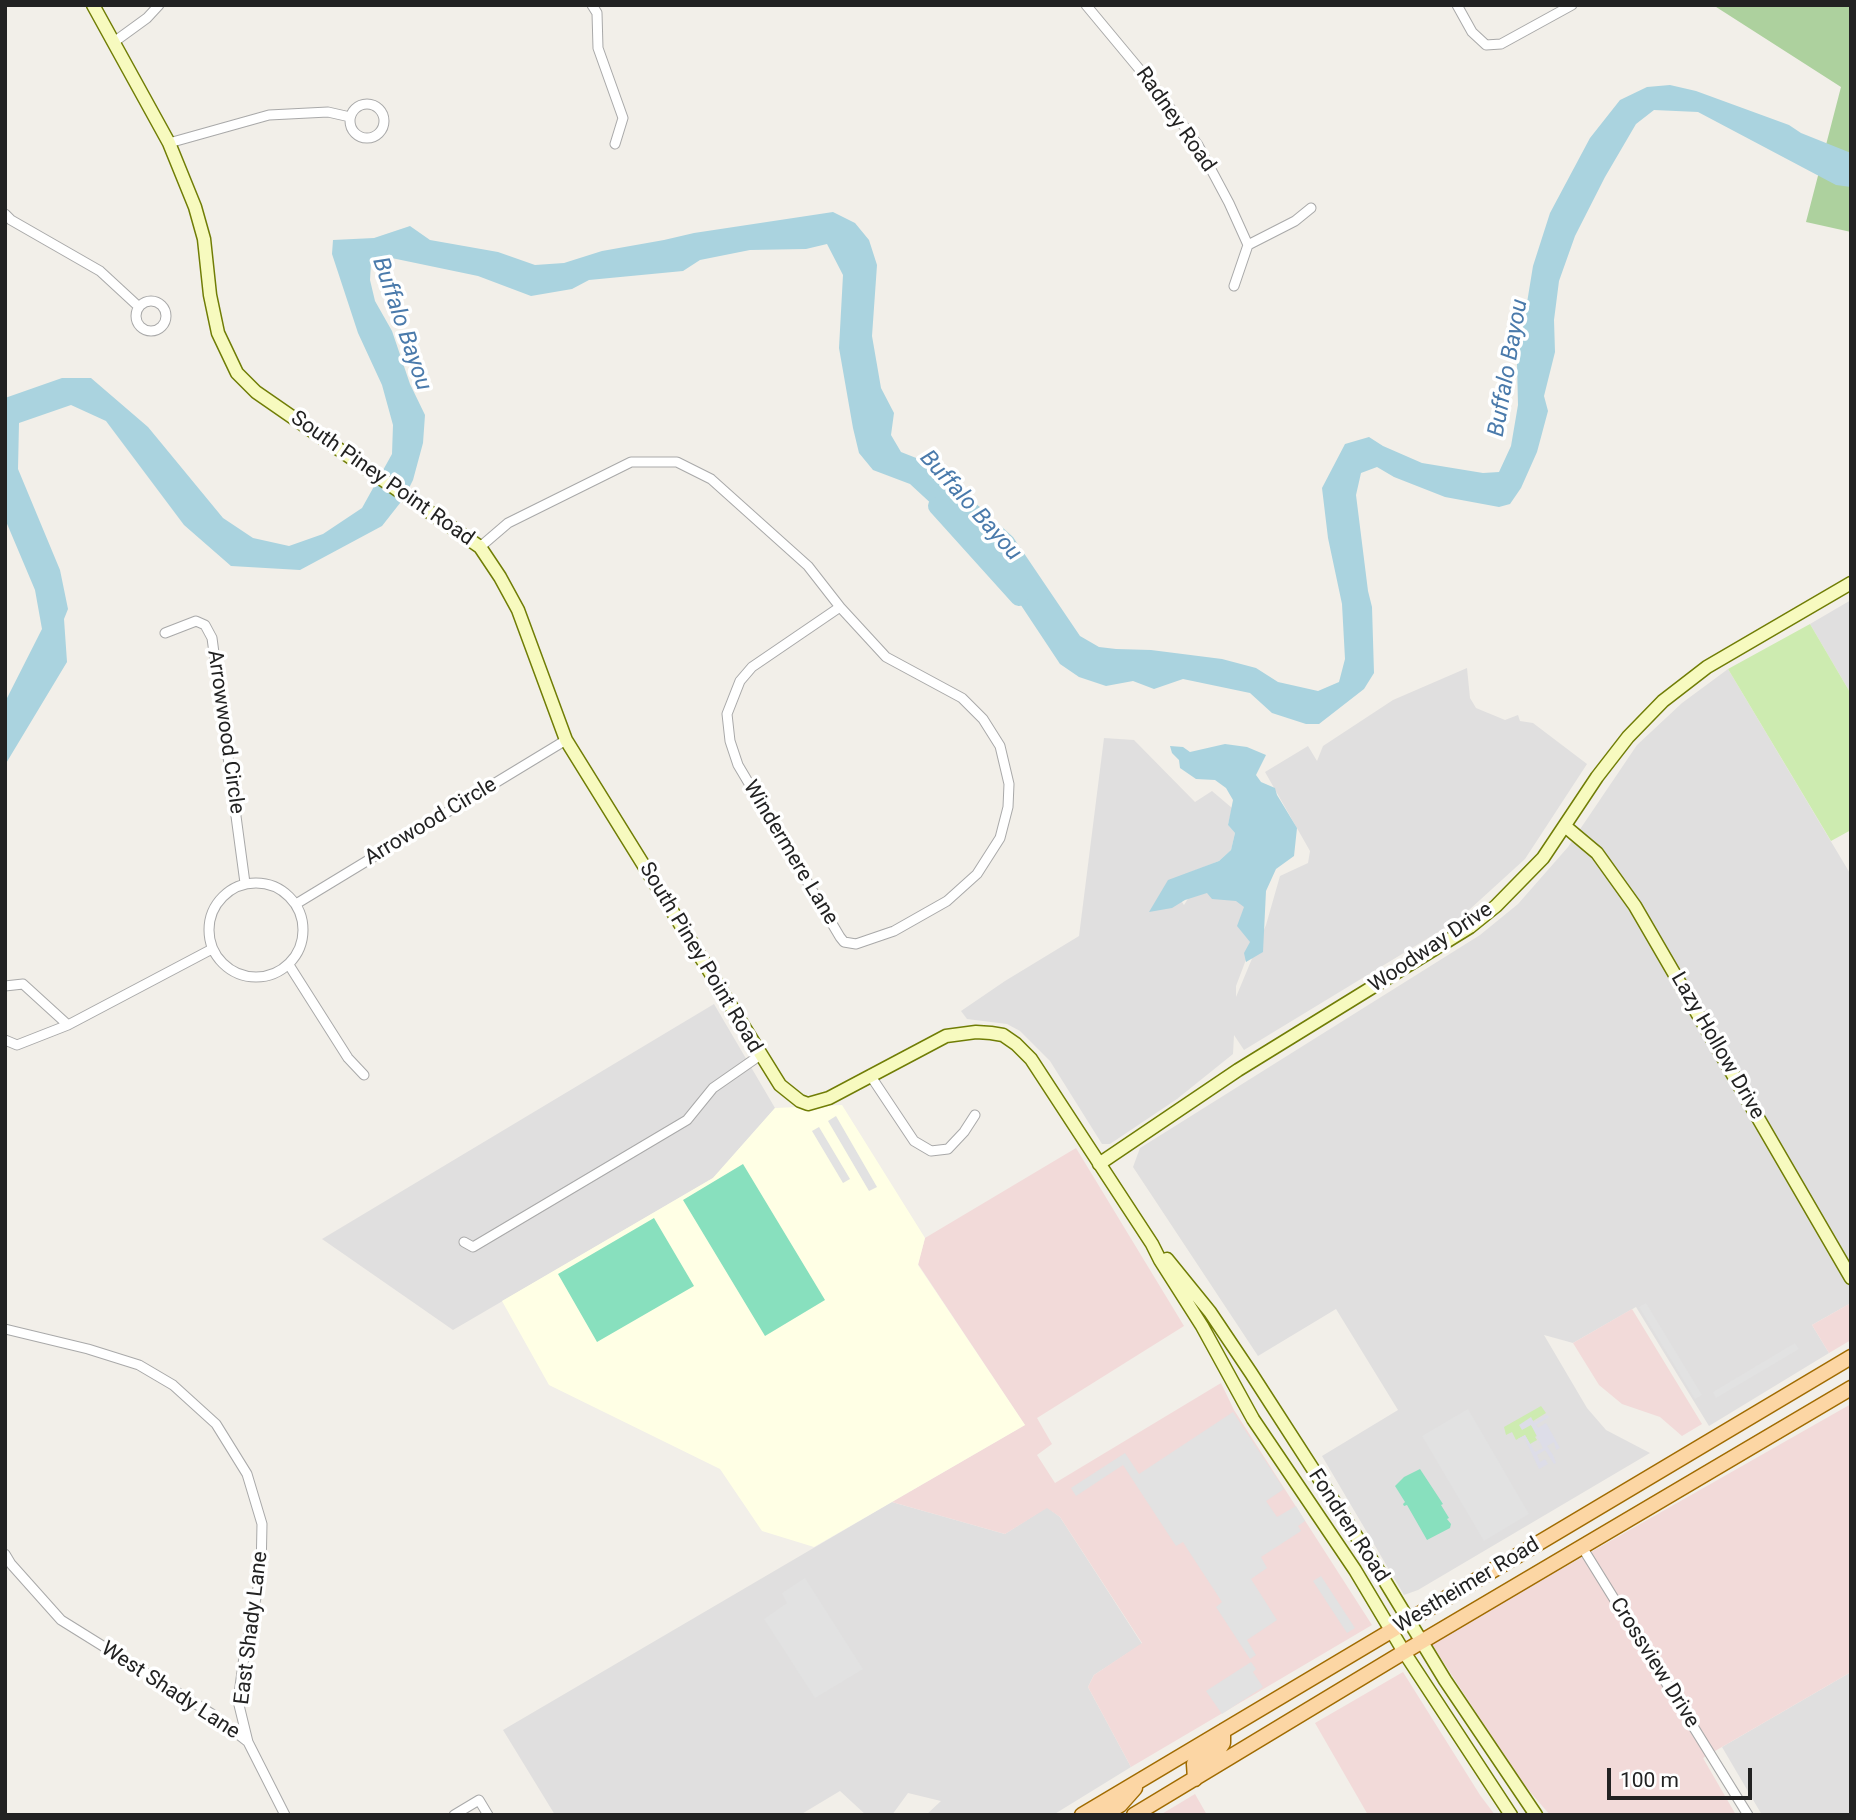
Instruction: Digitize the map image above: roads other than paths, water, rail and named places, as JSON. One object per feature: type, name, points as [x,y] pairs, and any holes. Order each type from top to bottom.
[{"type":"main road","name":"Westheimer Road","points":[[1082,1815],[1851,1357]]},
{"type":"main road","name":"Westheimer Road","points":[[1134,1815],[1851,1388]]},
{"type":"main road","points":[[1195,1779],[1194,1764],[1219,1749],[1223,1743],[1223,1731]]},
{"type":"main road","points":[[1103,1815],[1125,1800],[1143,1779]]},
{"type":"street","name":"South Piney Point Road","points":[[93,5],[169,143],[195,207],[204,239],[210,295],[218,333],[237,373],[256,392],[480,547],[518,610],[566,740],[779,1085],[808,1104],[829,1098],[946,1036],[976,1032]]},
{"type":"street","points":[[114,42],[147,18],[159,5]]},
{"type":"street","points":[[592,5],[597,13],[598,48],[623,118],[615,144]]},
{"type":"street","name":"Radney Road","points":[[1086,5],[1131,57],[1198,145],[1230,203],[1248,244]]},
{"type":"street","points":[[1457,5],[1472,32],[1486,45],[1502,44],[1572,5]]},
{"type":"street","points":[[169,143],[270,115],[328,112],[350,117]]},
{"type":"street","points":[[1234,286],[1248,244],[1295,221],[1311,208]]},
{"type":"street","points":[[5,214],[100,271],[139,307]]},
{"type":"street","name":"Windermere Lane","points":[[480,547],[508,523],[631,462],[677,462],[711,479],[808,566],[886,657],[962,698],[976,712],[1000,746],[1009,784],[1008,807],[1000,838],[977,874],[947,901],[894,931],[856,944],[844,942],[840,937],[738,765],[730,741],[727,714],[740,681],[752,667],[841,607]]},
{"type":"street","name":"Woodway Drive","points":[[1099,1164],[1238,1070],[1470,928],[1519,884],[1543,858],[1597,777],[1628,737],[1663,701],[1707,667],[1851,583]]},
{"type":"street","name":"Arrowwood Circle","points":[[165,633],[196,621],[205,625],[212,638],[245,883]]},
{"type":"street","name":"Arrowood Circle","points":[[296,904],[566,740]]},
{"type":"street","name":"Lazy Hollow Drive","points":[[1566,827],[1597,853],[1635,906],[1851,1278]]},
{"type":"street","points":[[245,883],[268,884],[286,893],[296,904],[303,921],[302,939],[289,965],[278,972],[253,977],[234,972],[222,963],[212,949],[208,930],[213,909],[230,890],[245,883]]},
{"type":"street","points":[[5,1040],[16,1045],[68,1025],[212,949]]},
{"type":"street","points":[[289,965],[348,1058],[364,1075]]},
{"type":"street","points":[[5,986],[23,984],[68,1025]]},
{"type":"street","name":"Fondren Road","points":[[976,1032],[1003,1035],[1031,1059],[1152,1244],[1202,1326],[1253,1419],[1354,1570],[1404,1652],[1511,1815]]},
{"type":"street","points":[[464,1242],[473,1248],[687,1120],[713,1087],[760,1056]]},
{"type":"street","points":[[870,1075],[914,1141],[931,1151],[948,1149],[975,1115]]},
{"type":"street","name":"Fondren Road","points":[[1152,1244],[1165,1256],[1210,1312],[1536,1815]]},
{"type":"street","name":"East Shady Lane","points":[[5,1329],[88,1349],[139,1365],[173,1385],[216,1424],[247,1474],[262,1524],[261,1573],[238,1701],[248,1742]]},
{"type":"street","name":"Crossview Drive","points":[[1582,1547],[1748,1815]]},
{"type":"street","name":"West Shady Lane","points":[[5,1554],[61,1620],[212,1714],[248,1742],[285,1815]]},
{"type":"street","points":[[454,1815],[479,1800],[488,1815]]},
{"type":"water","points":[[1670,85],[1696,91],[1789,125],[1801,133],[1851,153],[1851,187],[1836,185],[1698,112],[1654,110],[1636,124],[1575,236],[1559,281],[1554,320],[1555,352],[1544,396],[1548,411],[1537,452],[1521,488],[1510,504],[1499,507],[1445,497],[1394,477],[1377,467],[1361,473],[1356,495],[1372,607],[1374,673],[1364,689],[1319,724],[1306,724],[1272,713],[1250,693],[1183,679],[1154,689],[1133,681],[1106,686],[1079,677],[1060,664],[989,557],[910,484],[873,470],[859,453],[839,348],[843,275],[827,244],[806,249],[750,250],[700,260],[683,271],[589,280],[572,289],[531,296],[478,276],[382,256],[371,263],[370,280],[375,301],[392,331],[410,384],[425,415],[423,443],[413,480],[404,498],[382,526],[300,570],[231,566],[184,525],[106,421],[71,405],[19,423],[18,469],[60,570],[68,609],[64,619],[67,662],[5,765],[5,702],[42,629],[35,590],[5,519],[5,398],[62,378],[91,378],[148,427],[223,518],[253,538],[289,546],[323,534],[362,508],[392,454],[393,425],[382,385],[358,333],[332,254],[333,240],[374,238],[410,226],[430,240],[498,252],[535,265],[564,263],[602,251],[694,233],[833,212],[855,223],[869,240],[877,265],[872,336],[881,388],[894,413],[891,435],[901,452],[939,467],[947,482],[1013,537],[1080,636],[1099,647],[1222,659],[1256,668],[1278,682],[1318,691],[1339,682],[1345,659],[1342,604],[1328,538],[1322,488],[1345,444],[1369,437],[1422,463],[1483,473],[1499,472],[1511,446],[1518,405],[1517,364],[1533,266],[1550,213],[1590,138],[1620,100],[1647,87]]},
{"type":"water","points":[[1225,744],[1247,747],[1266,755],[1256,775],[1261,782],[1275,788],[1297,828],[1294,856],[1276,869],[1266,891],[1263,952],[1246,962],[1244,953],[1250,942],[1237,926],[1244,907],[1236,901],[1212,899],[1207,893],[1185,900],[1172,908],[1149,912],[1168,880],[1219,861],[1231,850],[1235,833],[1228,825],[1233,800],[1226,788],[1215,780],[1196,779],[1180,768],[1179,760],[1172,753],[1170,746],[1183,747],[1190,752]]},
{"type":"waterway","name":"Buffalo Bayou","points":[[937,506],[1019,597]]}]
